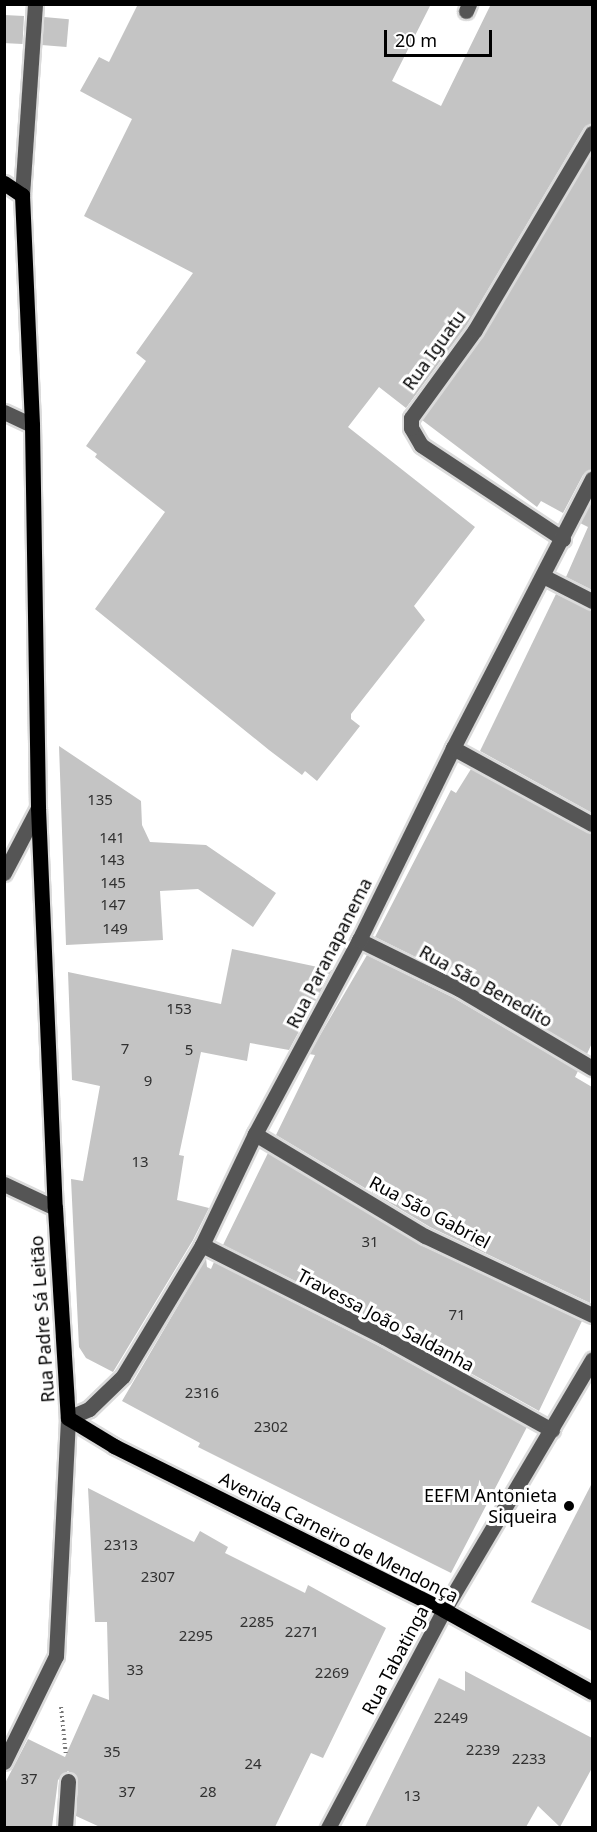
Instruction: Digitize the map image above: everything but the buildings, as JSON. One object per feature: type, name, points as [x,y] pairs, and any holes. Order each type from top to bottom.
[{"type":"main road","points":[[4,183],[22,195]]},
{"type":"main road","name":"Rua Padre Sá Leitão","points":[[22,195],[32,425],[38,808],[55,1208],[68,1419]]},
{"type":"main road","name":"Avenida Carneiro de Mendonça","points":[[68,1419],[114,1446],[444,1610],[592,1692]]},
{"type":"street","points":[[22,195],[35,4]]},
{"type":"street","name":"Rua Iguatu","points":[[563,539],[421,445],[411,428],[411,418],[475,330],[592,133]]},
{"type":"street","points":[[4,411],[32,425]]},
{"type":"street","name":"Rua Paranapanema","points":[[68,1419],[89,1409],[123,1376],[202,1245],[255,1134],[360,940],[453,748],[592,479]]},
{"type":"street","points":[[543,576],[592,601]]},
{"type":"street","points":[[453,748],[592,824]]},
{"type":"street","name":"Rua Padre Sá Leitão","points":[[4,873],[38,808]]},
{"type":"street","name":"Rua São Benedito","points":[[360,940],[459,990],[592,1068]]},
{"type":"street","name":"Rua São Gabriel","points":[[255,1134],[425,1236],[592,1315]]},
{"type":"street","points":[[4,1184],[55,1208]]},
{"type":"street","name":"Travessa João Saldanha","points":[[202,1245],[384,1337],[552,1430]]},
{"type":"street","name":"Rua Tabatinga","points":[[328,1827],[444,1610],[592,1360]]},
{"type":"street","name":"Rua Padre Sá Leitão","points":[[4,1762],[56,1656],[68,1419]]},
{"type":"street","points":[[65,1827],[68,1781]]},
{"type":"path","points":[[60,1701],[68,1781]]},
{"type":"place","name":"EEFM Antonieta Siqueira","points":[[569,1506]]}]
